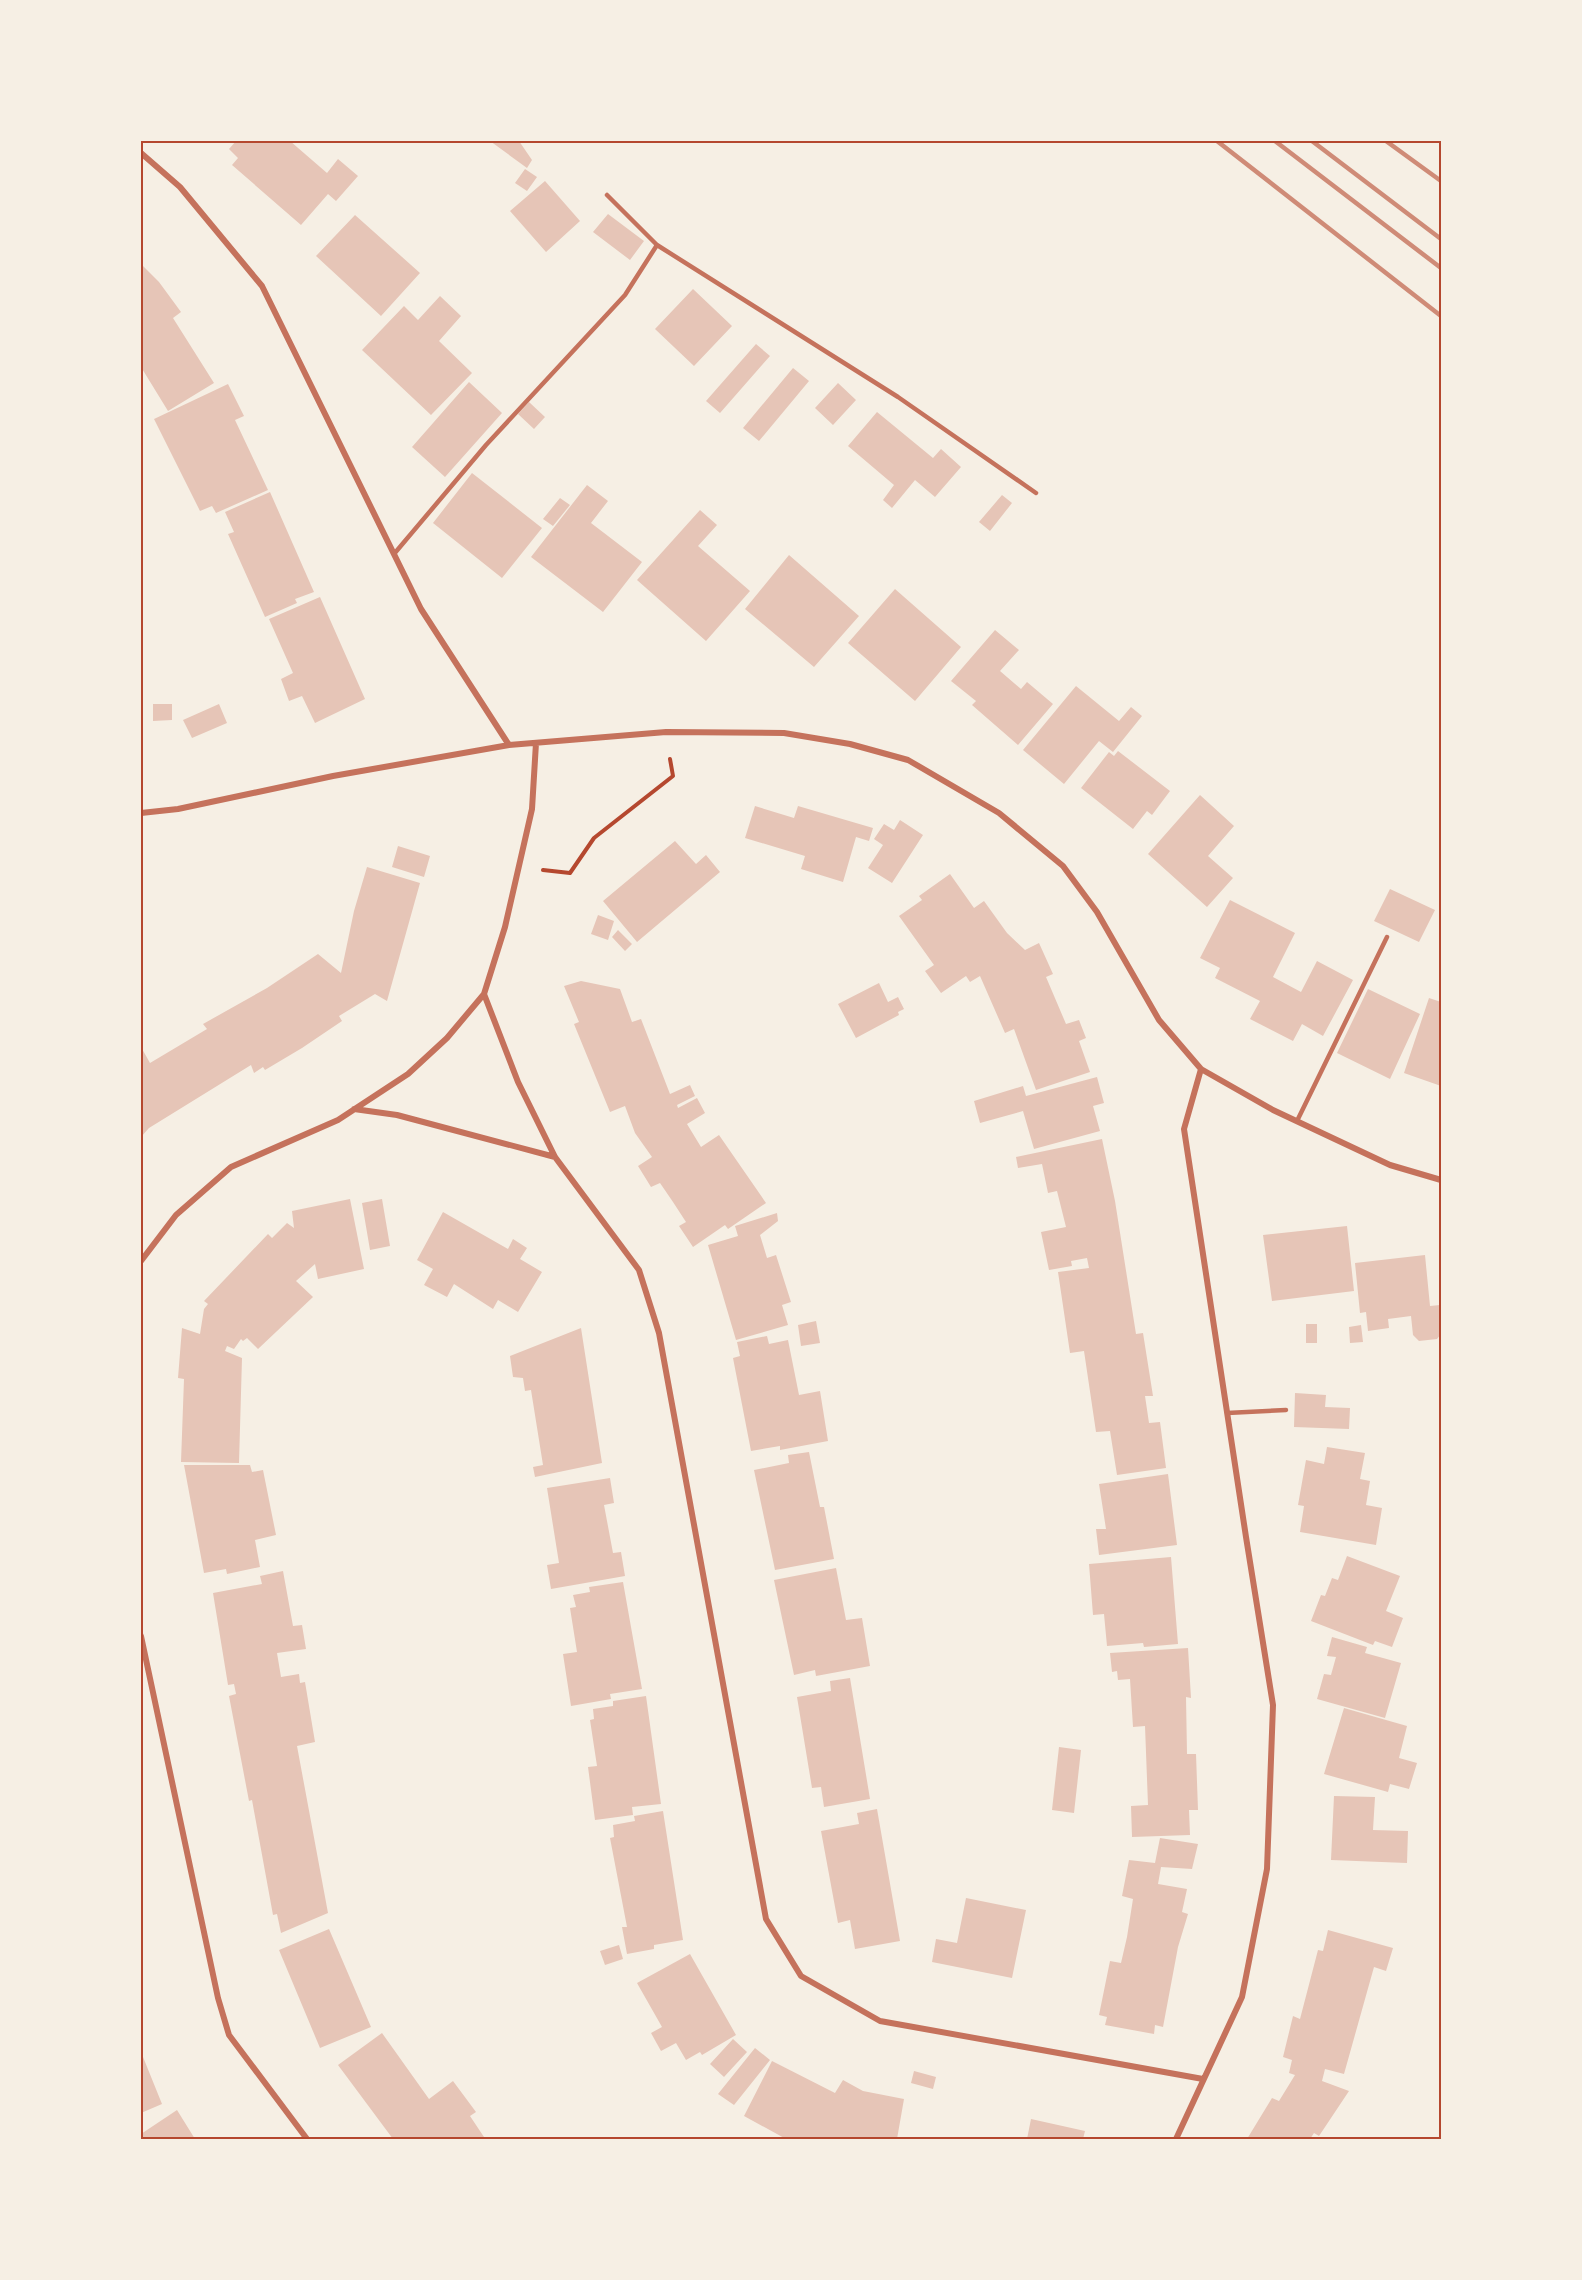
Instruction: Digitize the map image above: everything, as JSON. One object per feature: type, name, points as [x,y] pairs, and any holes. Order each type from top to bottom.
[{"type":"street","points":[[141,153],[180,187],[262,286],[421,609],[509,745]]},
{"type":"street","points":[[141,813],[178,809],[333,776],[509,745],[666,732],[784,733],[850,744],[908,759],[999,813],[1063,866],[1097,912],[1159,1020],[1201,1069],[1273,1110],[1390,1165],[1441,1180]]},
{"type":"street","points":[[141,1261],[176,1215],[231,1167],[338,1120],[408,1074],[447,1038],[484,994],[505,927],[532,809],[536,743]]},
{"type":"street","points":[[484,994],[518,1082],[555,1157],[639,1270],[659,1333],[766,1919],[801,1976],[880,2021],[1203,2079]]},
{"type":"street","points":[[1176,2139],[1242,1997],[1268,1869],[1273,1705],[1184,1129],[1201,1069]]},
{"type":"street","points":[[353,1109],[397,1115],[555,1157]]},
{"type":"street","points":[[141,1636],[218,1998],[229,2035],[307,2139]]},
{"type":"lane","points":[[607,195],[657,245],[898,397],[1036,493]]},
{"type":"lane","points":[[394,554],[486,445],[625,295],[657,245]]},
{"type":"lane","points":[[1297,1121],[1387,937]]},
{"type":"lane","points":[[1227,1413],[1286,1410]]},
{"type":"path","points":[[518,868],[570,873],[594,838],[673,776],[666,732]]},
{"type":"building","points":[[236,141],[290,141],[327,173],[338,159],[358,176],[336,201],[328,194],[301,225],[232,165],[238,158],[229,149]]},
{"type":"building","points":[[490,141],[519,141],[532,160],[527,168]]},
{"type":"building","points":[[525,169],[537,177],[527,191],[515,183]]},
{"type":"building","points":[[545,181],[580,221],[546,252],[510,211]]},
{"type":"building","points":[[608,214],[644,241],[630,260],[593,232]]},
{"type":"building","points":[[355,215],[420,273],[381,316],[316,256]]},
{"type":"building","points":[[141,264],[159,282],[181,312],[173,318],[214,383],[168,411],[141,367]]},
{"type":"building","points":[[693,289],[732,326],[694,366],[655,329]]},
{"type":"building","points":[[440,296],[461,316],[439,341],[472,373],[431,415],[362,350],[404,306],[418,320]]},
{"type":"building","points":[[756,344],[770,356],[720,413],[706,401]]},
{"type":"building","points":[[793,368],[809,381],[759,441],[743,428]]},
{"type":"building","points":[[469,382],[502,413],[445,477],[412,447]]},
{"type":"building","points":[[838,383],[856,400],[833,425],[815,408]]},
{"type":"building","points":[[228,384],[244,416],[235,420],[268,490],[216,513],[212,506],[200,511],[154,419]]},
{"type":"building","points":[[529,402],[545,417],[534,429],[518,414]]},
{"type":"building","points":[[877,412],[933,458],[941,449],[961,467],[935,497],[915,480],[892,508],[883,500],[894,485],[848,446]]},
{"type":"building","points":[[472,473],[542,528],[502,578],[433,523]]},
{"type":"building","points":[[587,485],[608,501],[591,523],[642,562],[603,612],[531,557]]},
{"type":"building","points":[[270,492],[314,592],[295,599],[297,603],[265,617],[228,534],[234,532],[225,512]]},
{"type":"building","points":[[1002,495],[1012,503],[990,531],[979,522]]},
{"type":"building","points":[[560,498],[570,505],[553,526],[543,519]]},
{"type":"building","points":[[700,510],[717,525],[698,546],[750,591],[706,641],[637,580]]},
{"type":"building","points":[[789,555],[859,616],[814,667],[745,609]]},
{"type":"building","points":[[895,589],[961,647],[915,701],[848,643]]},
{"type":"building","points":[[320,597],[365,699],[315,723],[302,696],[289,701],[281,679],[293,673],[269,619]]},
{"type":"building","points":[[995,630],[1019,650],[1000,671],[1021,689],[1027,682],[1053,704],[1018,745],[972,705],[976,701],[951,681]]},
{"type":"building","points":[[1076,686],[1119,721],[1131,707],[1142,716],[1113,752],[1099,741],[1064,784],[1023,750]]},
{"type":"building","points":[[153,704],[172,704],[172,720],[153,721]]},
{"type":"building","points":[[219,704],[227,723],[192,738],[183,720]]},
{"type":"building","points":[[1118,751],[1170,791],[1152,815],[1147,811],[1133,829],[1081,788],[1109,752],[1114,756]]},
{"type":"building","points":[[1200,795],[1234,826],[1208,856],[1233,878],[1207,907],[1148,854]]},
{"type":"building","points":[[755,806],[794,818],[798,806],[873,828],[869,841],[856,837],[843,882],[801,869],[805,856],[745,838]]},
{"type":"building","points":[[900,820],[923,835],[892,883],[868,868],[883,845],[874,839],[884,824],[894,830]]},
{"type":"building","points":[[675,841],[696,864],[706,855],[720,872],[637,942],[603,901]]},
{"type":"building","points":[[398,846],[430,856],[424,877],[392,867]]},
{"type":"building","points":[[367,867],[420,883],[387,1001],[375,994],[339,1016],[342,1021],[302,1048],[265,1070],[263,1067],[254,1073],[251,1065],[149,1128],[141,1137],[141,1047],[150,1063],[207,1029],[203,1024],[267,988],[318,954],[341,973],[354,911]]},
{"type":"building","points":[[950,874],[974,908],[984,901],[1007,933],[1025,950],[1039,943],[1053,974],[1046,977],[1066,1024],[1079,1020],[1086,1038],[1079,1041],[1090,1072],[1036,1090],[1014,1029],[1005,1033],[980,976],[970,982],[966,976],[941,993],[925,971],[934,965],[899,916],[922,900],[919,896]]},
{"type":"building","points":[[1390,889],[1435,910],[1419,942],[1374,921]]},
{"type":"building","points":[[1230,900],[1295,933],[1273,977],[1301,992],[1317,961],[1353,980],[1323,1036],[1302,1024],[1293,1041],[1250,1019],[1260,1001],[1215,978],[1220,968],[1200,958]]},
{"type":"building","points":[[598,915],[614,921],[608,940],[591,934]]},
{"type":"building","points":[[618,930],[632,944],[625,951],[612,937]]},
{"type":"building","points":[[581,981],[620,989],[632,1022],[641,1019],[670,1094],[690,1085],[695,1096],[677,1105],[678,1108],[697,1098],[705,1113],[687,1124],[701,1147],[719,1135],[766,1203],[728,1229],[725,1225],[693,1247],[679,1226],[686,1222],[673,1202],[660,1183],[651,1187],[638,1166],[652,1157],[635,1133],[625,1106],[610,1112],[574,1024],[579,1022],[564,986]]},
{"type":"building","points":[[879,983],[888,1002],[898,997],[904,1009],[898,1012],[899,1015],[856,1038],[838,1004]]},
{"type":"building","points":[[1368,989],[1420,1014],[1390,1079],[1337,1053]]},
{"type":"building","points":[[1429,998],[1441,1002],[1441,1086],[1404,1073]]},
{"type":"building","points":[[1097,1077],[1104,1103],[1093,1106],[1100,1131],[1034,1149],[1023,1111],[980,1123],[974,1101],[1023,1086],[1026,1096]]},
{"type":"building","points":[[1102,1139],[1115,1201],[1136,1334],[1143,1333],[1153,1396],[1145,1396],[1149,1423],[1160,1422],[1166,1468],[1117,1475],[1110,1431],[1096,1432],[1084,1351],[1070,1353],[1058,1272],[1089,1268],[1087,1258],[1071,1261],[1072,1266],[1049,1270],[1041,1232],[1066,1227],[1057,1191],[1048,1193],[1042,1164],[1018,1168],[1016,1157]]},
{"type":"building","points":[[350,1199],[364,1269],[318,1279],[315,1264],[296,1281],[313,1297],[258,1349],[247,1338],[243,1341],[241,1339],[234,1349],[227,1346],[225,1351],[242,1358],[239,1463],[181,1462],[184,1379],[178,1378],[182,1328],[200,1334],[204,1309],[208,1304],[204,1301],[268,1234],[272,1238],[287,1223],[294,1228],[292,1211]]},
{"type":"building","points":[[382,1199],[390,1246],[370,1250],[362,1203]]},
{"type":"building","points":[[443,1212],[508,1249],[513,1239],[527,1248],[520,1259],[542,1272],[518,1312],[498,1300],[493,1309],[454,1284],[447,1297],[424,1285],[433,1269],[417,1260]]},
{"type":"building","points":[[777,1213],[778,1221],[760,1235],[767,1258],[776,1255],[791,1302],[782,1305],[788,1325],[736,1340],[708,1245],[738,1236],[735,1226]]},
{"type":"building","points":[[1347,1226],[1354,1291],[1272,1301],[1263,1235]]},
{"type":"building","points":[[1425,1255],[1430,1306],[1440,1305],[1441,1334],[1437,1339],[1419,1341],[1413,1335],[1411,1316],[1388,1319],[1389,1328],[1368,1331],[1366,1312],[1360,1313],[1355,1263]]},
{"type":"building","points":[[816,1321],[820,1343],[801,1346],[798,1325]]},
{"type":"building","points":[[1306,1324],[1317,1324],[1317,1343],[1306,1343]]},
{"type":"building","points":[[1361,1325],[1363,1342],[1350,1343],[1349,1327]]},
{"type":"building","points":[[581,1328],[602,1463],[535,1477],[533,1467],[543,1465],[531,1390],[525,1391],[523,1378],[513,1377],[510,1356]]},
{"type":"building","points":[[767,1336],[769,1344],[788,1340],[799,1395],[820,1391],[828,1441],[780,1450],[780,1446],[751,1451],[733,1358],[740,1356],[737,1342]]},
{"type":"building","points":[[1295,1393],[1326,1395],[1325,1407],[1350,1408],[1349,1429],[1294,1427]]},
{"type":"building","points":[[1327,1447],[1365,1453],[1360,1479],[1370,1481],[1366,1505],[1382,1508],[1376,1545],[1300,1532],[1304,1506],[1298,1505],[1306,1460],[1324,1464]]},
{"type":"building","points":[[809,1452],[820,1507],[824,1507],[834,1559],[775,1570],[754,1470],[789,1463],[788,1455]]},
{"type":"building","points":[[184,1465],[250,1465],[252,1472],[263,1470],[276,1535],[255,1540],[260,1567],[227,1574],[226,1569],[204,1573]]},
{"type":"building","points":[[1168,1474],[1177,1545],[1099,1555],[1096,1529],[1106,1529],[1099,1484]]},
{"type":"building","points":[[610,1478],[614,1503],[604,1505],[613,1553],[621,1552],[625,1576],[551,1589],[547,1565],[559,1563],[547,1488]]},
{"type":"building","points":[[1347,1556],[1400,1576],[1386,1611],[1403,1618],[1392,1647],[1375,1641],[1373,1645],[1311,1621],[1321,1595],[1325,1596],[1332,1578],[1338,1580]]},
{"type":"building","points":[[1171,1557],[1178,1644],[1144,1647],[1143,1643],[1107,1646],[1104,1614],[1093,1615],[1089,1564]]},
{"type":"building","points":[[836,1568],[846,1620],[862,1618],[870,1666],[816,1676],[815,1670],[794,1675],[774,1580]]},
{"type":"building","points":[[283,1571],[293,1626],[302,1625],[306,1649],[277,1653],[281,1677],[299,1674],[300,1683],[305,1682],[315,1742],[297,1746],[328,1913],[281,1933],[277,1914],[273,1915],[252,1800],[249,1801],[229,1696],[236,1694],[234,1684],[228,1685],[213,1593],[262,1584],[260,1576]]},
{"type":"building","points":[[623,1582],[642,1689],[610,1694],[611,1699],[571,1706],[563,1654],[577,1652],[570,1608],[576,1607],[573,1595],[590,1592],[589,1587]]},
{"type":"building","points":[[1332,1637],[1367,1647],[1365,1653],[1401,1663],[1385,1718],[1317,1699],[1324,1674],[1331,1675],[1336,1657],[1327,1656]]},
{"type":"building","points":[[1188,1648],[1191,1698],[1186,1697],[1187,1754],[1196,1754],[1198,1810],[1189,1810],[1190,1835],[1132,1837],[1131,1806],[1148,1805],[1145,1726],[1133,1727],[1130,1679],[1118,1680],[1117,1671],[1112,1672],[1110,1653]]},
{"type":"building","points":[[850,1678],[870,1799],[824,1807],[821,1787],[812,1788],[797,1697],[831,1691],[830,1681]]},
{"type":"building","points":[[646,1696],[661,1804],[632,1807],[633,1815],[595,1820],[588,1767],[597,1766],[590,1720],[594,1719],[593,1709],[613,1706],[613,1701]]},
{"type":"building","points":[[1344,1708],[1407,1726],[1399,1758],[1417,1763],[1409,1789],[1390,1784],[1388,1792],[1324,1774]]},
{"type":"building","points":[[1059,1747],[1081,1750],[1074,1813],[1052,1810]]},
{"type":"building","points":[[1334,1796],[1375,1797],[1373,1830],[1408,1831],[1407,1863],[1331,1860]]},
{"type":"building","points":[[877,1809],[900,1941],[855,1949],[850,1920],[838,1923],[821,1831],[859,1824],[857,1813]]},
{"type":"building","points":[[663,1811],[683,1940],[654,1945],[654,1949],[627,1954],[622,1927],[627,1927],[610,1838],[614,1837],[613,1825],[635,1821],[634,1816]]},
{"type":"building","points":[[1160,1838],[1198,1844],[1192,1869],[1161,1867],[1158,1884],[1187,1889],[1182,1912],[1188,1914],[1178,1947],[1163,2027],[1155,2025],[1154,2034],[1105,2025],[1107,2017],[1099,2015],[1110,1961],[1121,1963],[1127,1937],[1133,1899],[1122,1896],[1129,1860],[1155,1863]]},
{"type":"building","points":[[966,1898],[1026,1910],[1012,1978],[932,1962],[936,1939],[957,1943]]},
{"type":"building","points":[[329,1929],[371,2027],[320,2048],[279,1950]]},
{"type":"building","points":[[1328,1930],[1393,1948],[1386,1971],[1374,1967],[1344,2074],[1325,2069],[1322,2081],[1349,2091],[1319,2136],[1314,2133],[1310,2139],[1247,2139],[1272,2098],[1279,2101],[1295,2075],[1289,2073],[1292,2060],[1283,2057],[1293,2016],[1300,2019],[1318,1950],[1323,1951]]},
{"type":"building","points":[[619,1945],[623,1959],[605,1965],[600,1951]]},
{"type":"building","points":[[690,1954],[736,2035],[702,2055],[700,2052],[686,2060],[676,2043],[661,2051],[651,2033],[662,2027],[637,1983]]},
{"type":"building","points":[[382,2033],[429,2099],[453,2081],[476,2112],[470,2116],[484,2137],[481,2139],[393,2139],[338,2065]]},
{"type":"building","points":[[733,2039],[747,2052],[724,2077],[710,2064]]},
{"type":"building","points":[[755,2048],[770,2060],[734,2105],[718,2094]]},
{"type":"building","points":[[141,2052],[162,2104],[141,2113]]},
{"type":"building","points":[[772,2061],[835,2093],[843,2080],[863,2091],[904,2099],[897,2139],[786,2139],[744,2116]]},
{"type":"building","points":[[914,2071],[936,2077],[933,2089],[911,2083]]},
{"type":"building","points":[[177,2110],[195,2139],[141,2139],[141,2134]]},
{"type":"building","points":[[1031,2119],[1085,2131],[1083,2139],[1027,2139]]},
{"type":"railway","points":[[1217,141],[1441,316]]},
{"type":"railway","points":[[1275,141],[1441,268]]},
{"type":"railway","points":[[1312,141],[1441,239]]},
{"type":"railway","points":[[1386,141],[1441,181]]}]
